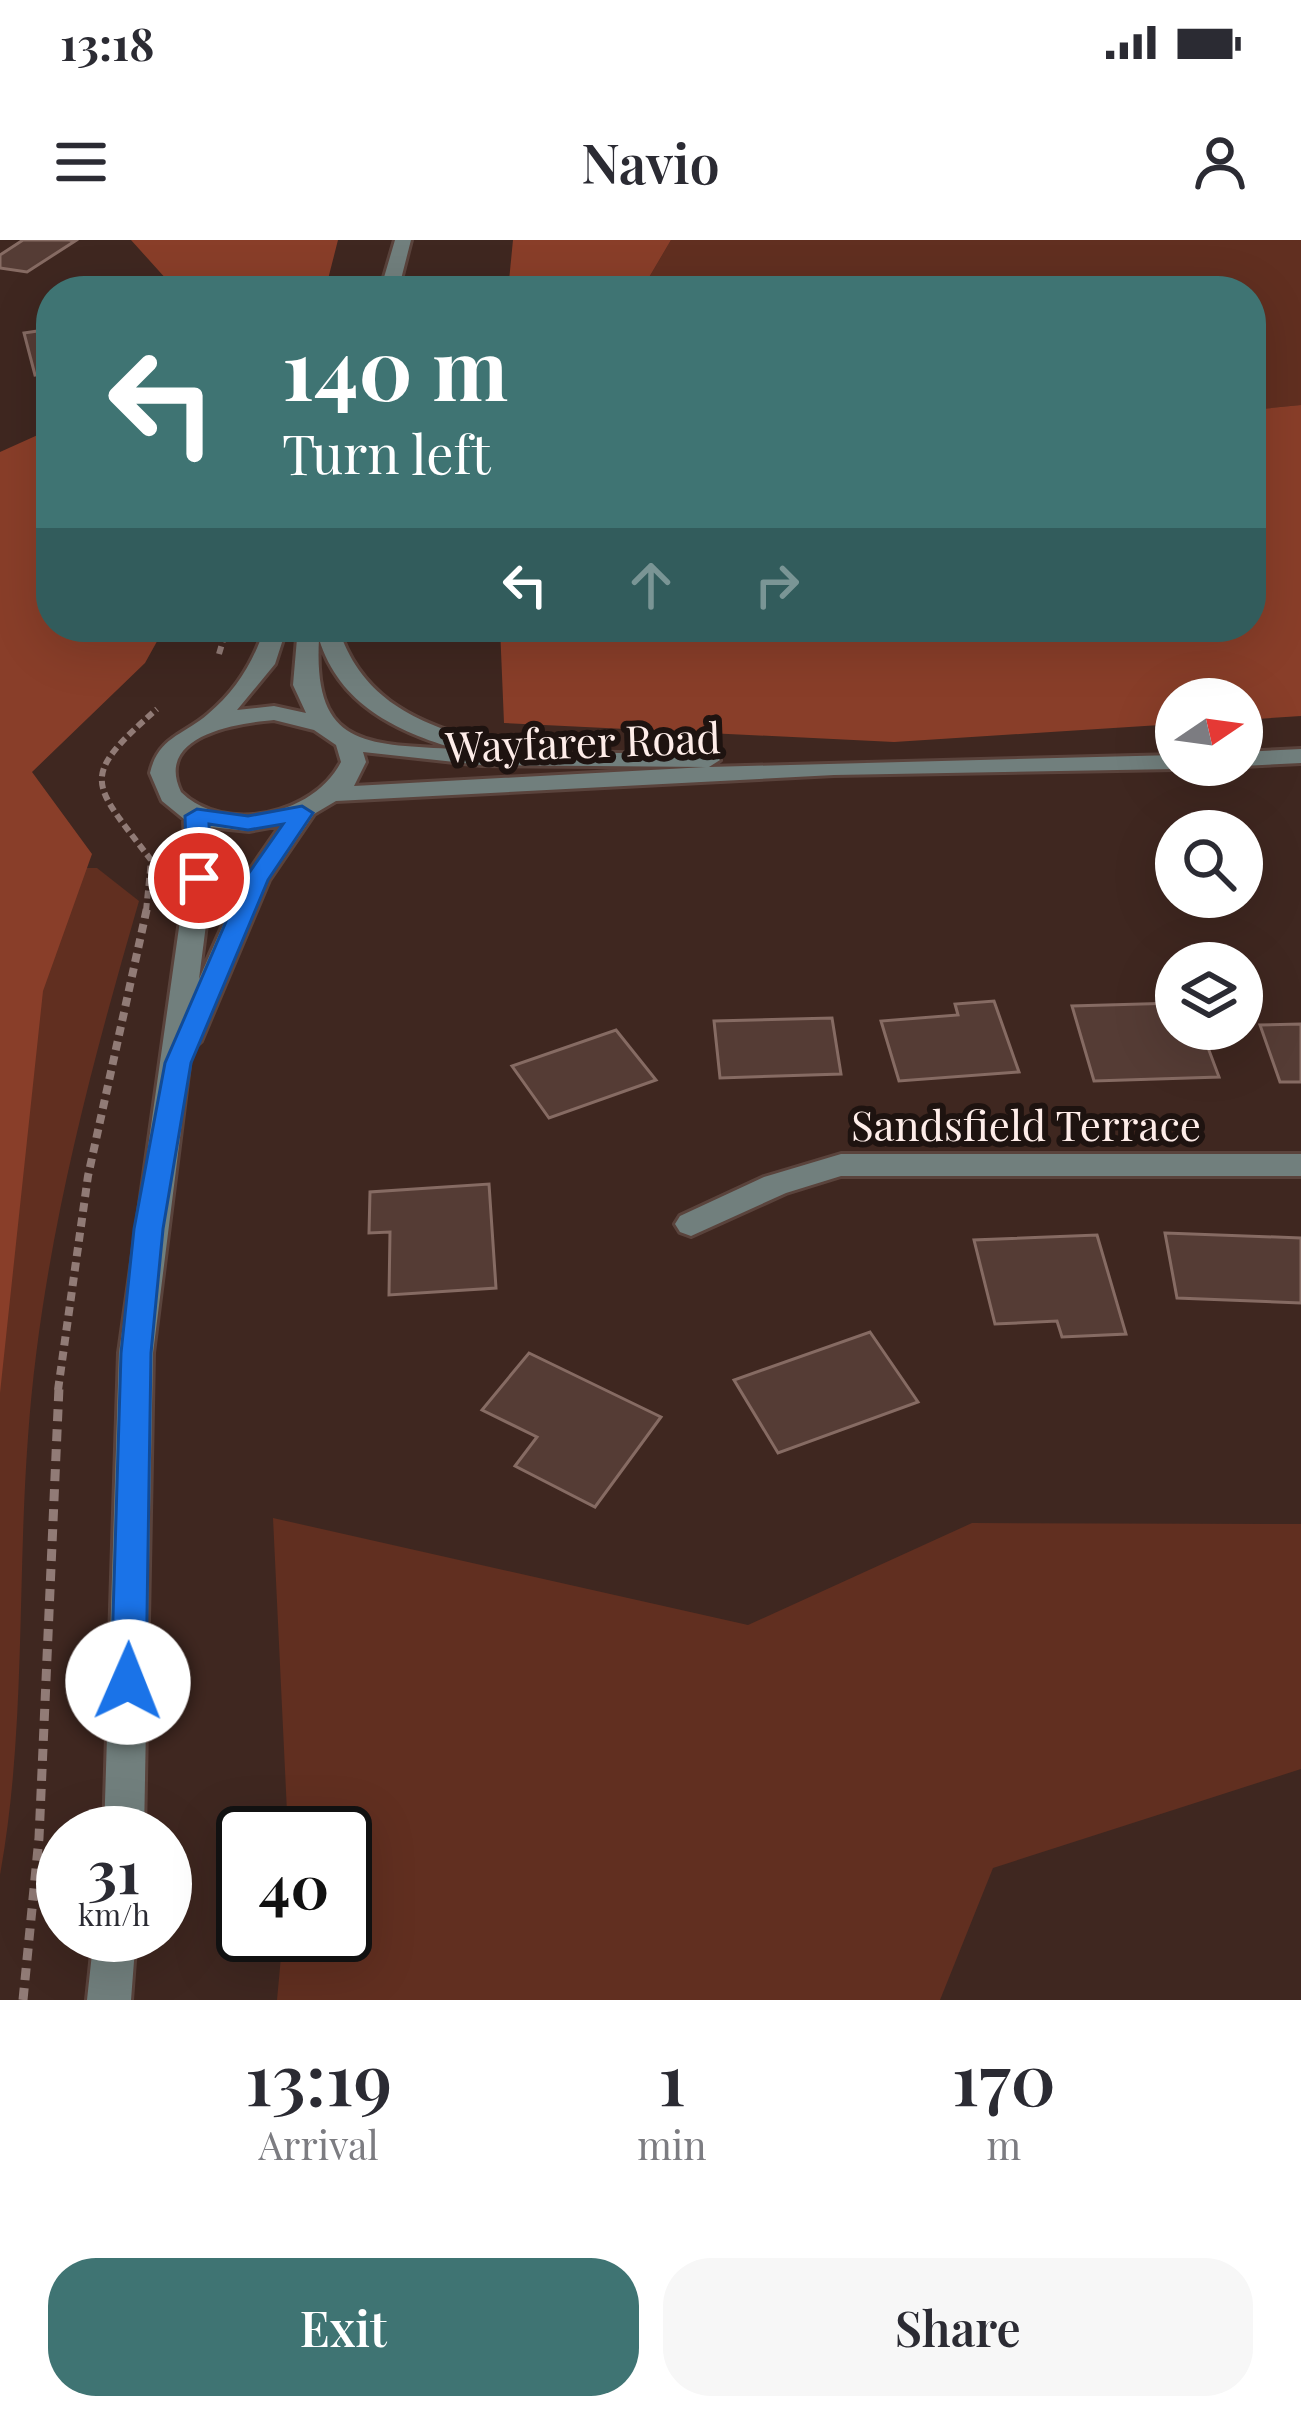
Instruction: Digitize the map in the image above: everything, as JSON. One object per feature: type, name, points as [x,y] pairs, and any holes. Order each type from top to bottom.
[{"type":"street","points":[[393,276],[403,240]]},
{"type":"street","points":[[214,722],[274,713],[322,722],[348,742],[354,759],[350,777],[335,794],[302,813],[248,823],[197,816],[175,804],[162,788],[160,770],[169,751],[214,722],[264,664],[271,642]]},
{"type":"street","points":[[308,642],[305,685],[322,722]]},
{"type":"street","points":[[333,642],[343,674],[382,713],[430,736],[506,754]]},
{"type":"street","name":"Wayfarer Road","points":[[348,742],[398,754],[834,768]]},
{"type":"street","points":[[1263,759],[1301,756]]},
{"type":"street","name":"Wayfarer Road","points":[[335,794],[834,768],[1155,762]]},
{"type":"street","points":[[178,1063],[256,880],[302,813]]},
{"type":"street","points":[[125,1806],[136,1353],[148,1229],[178,1063],[184,963],[199,878],[197,816]]},
{"type":"street","name":"Sandsfield Terrace","points":[[692,1224],[775,1185],[841,1165],[1301,1165]]},
{"type":"street","points":[[109,2000],[113,1962]]},
{"type":"path","points":[[23,2000],[40,1879],[62,1349],[84,1192],[151,876]]},
{"type":"shaded area","points":[[131,240],[338,240],[329,276],[163,276]]},
{"type":"shaded area","points":[[513,240],[671,240],[650,276],[509,276]]},
{"type":"shaded area","points":[[671,240],[1301,240],[1301,405],[1266,408],[1266,276],[650,276]]},
{"type":"shaded area","points":[[1301,405],[1301,716],[1263,719],[1263,678],[1155,678],[1155,725],[894,742],[504,723],[501,642],[1266,642],[1266,408]]},
{"type":"shaded area","points":[[36,436],[36,642],[157,642],[145,663],[32,772],[92,854],[43,991],[0,1393],[0,452]]},
{"type":"shaded area","points":[[0,868],[97,868],[139,901],[69,1166],[34,1369],[14,1766],[0,1875]]},
{"type":"shaded area","points":[[273,1518],[748,1625],[972,1523],[1301,1524],[1301,1769],[993,1868],[940,2000],[277,2000],[281,1962],[372,1962],[372,1806],[287,1806]]},
{"type":"building","points":[[23,240],[75,241],[27,272],[0,268],[0,255]]},
{"type":"building","points":[[36,331],[36,375],[35,375],[24,333]]},
{"type":"building","points":[[994,1001],[1019,1072],[899,1081],[881,1021],[958,1015],[955,1004]]},
{"type":"building","points":[[1155,1004],[1155,1050],[1209,1050],[1219,1077],[1094,1081],[1072,1006]]},
{"type":"building","points":[[832,1018],[841,1074],[720,1078],[714,1021]]},
{"type":"building","points":[[1301,1024],[1301,1082],[1280,1082],[1263,1025]]},
{"type":"building","points":[[616,1030],[656,1080],[549,1118],[512,1066]]},
{"type":"building","points":[[489,1184],[496,1288],[389,1295],[390,1232],[369,1233],[370,1192]]},
{"type":"building","points":[[1165,1233],[1301,1238],[1301,1303],[1177,1298]]},
{"type":"building","points":[[1097,1235],[1126,1334],[1062,1337],[1057,1321],[995,1324],[974,1240]]},
{"type":"building","points":[[870,1332],[918,1402],[778,1453],[734,1380]]},
{"type":"building","points":[[529,1353],[661,1417],[595,1507],[515,1466],[537,1437],[482,1410]]},
{"type":"route","points":[[128,1682],[136,1353],[148,1229],[178,1063],[256,880],[302,813],[248,823],[197,816],[199,878]]}]
